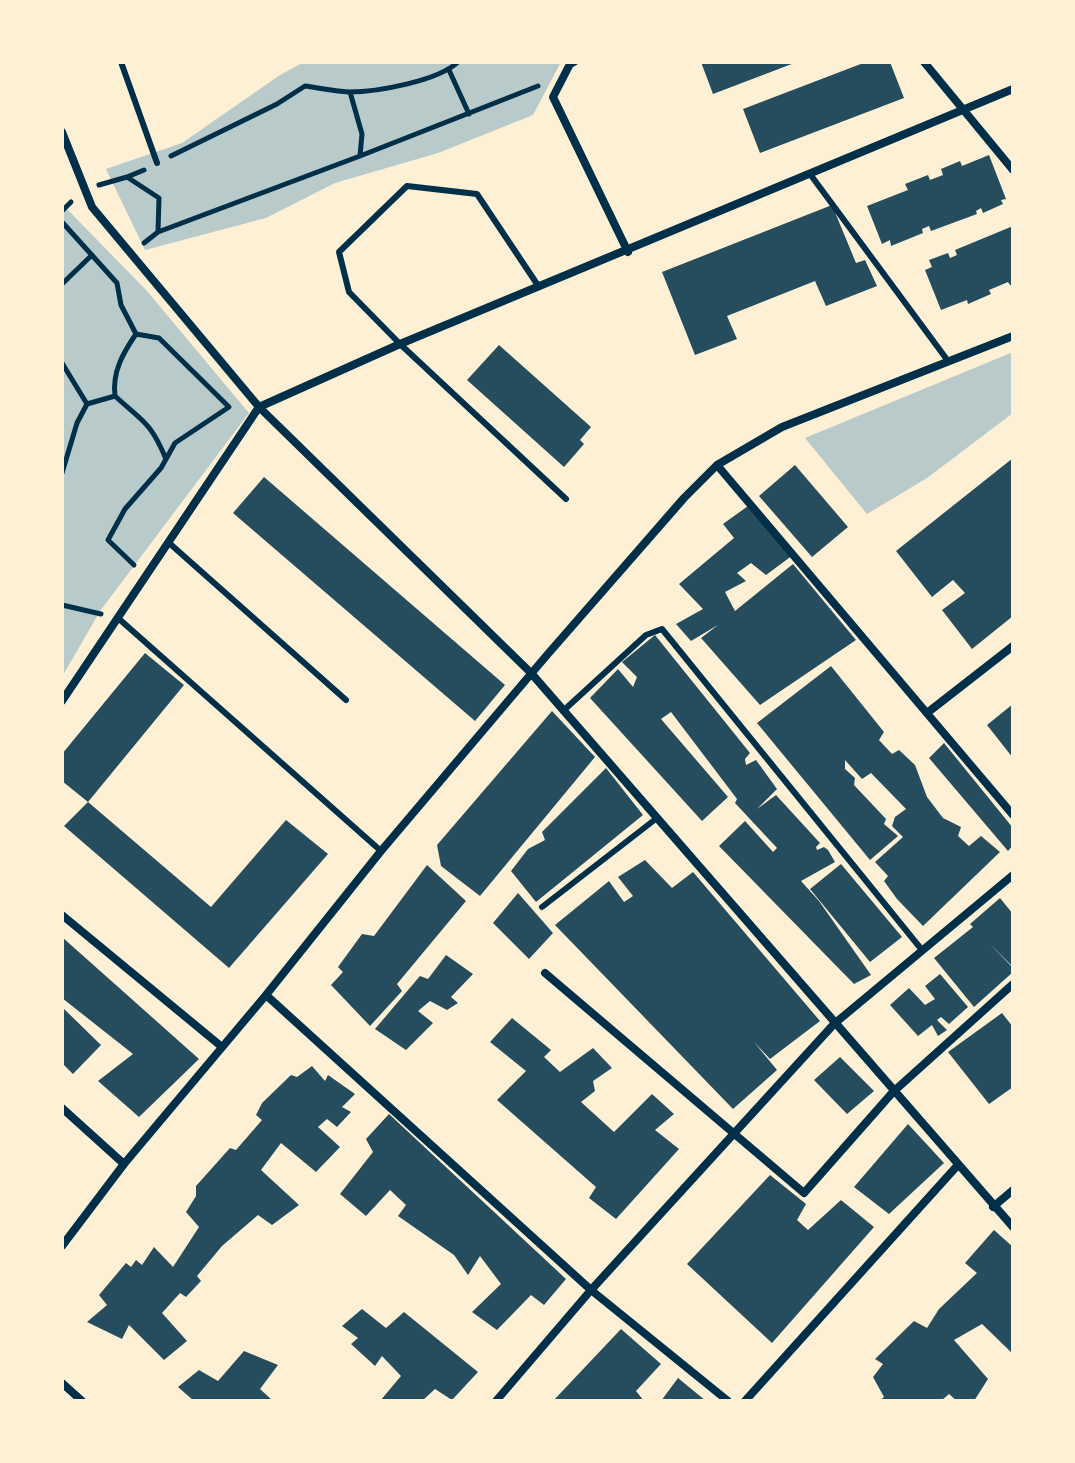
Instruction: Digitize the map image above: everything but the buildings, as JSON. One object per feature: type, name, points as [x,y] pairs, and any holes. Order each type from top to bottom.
[{"type":"street","points":[[574,62],[570,64],[553,97],[628,252]]},
{"type":"street","points":[[924,62],[1013,170]]},
{"type":"street","points":[[62,701],[259,407],[400,344],[628,252],[1013,89]]},
{"type":"street","points":[[62,132],[92,207],[259,407],[531,673],[1013,1227]]},
{"type":"street","points":[[62,1246],[124,1164],[266,995],[381,851],[531,673],[684,498],[717,465],[782,427],[1013,336]]},
{"type":"street","points":[[717,465],[1013,815]]},
{"type":"street","points":[[927,713],[1013,646]]},
{"type":"street","points":[[496,1401],[591,1290],[834,1024],[1013,875]]},
{"type":"street","points":[[62,915],[222,1047]]},
{"type":"street","points":[[545,973],[804,1193],[893,1092],[1013,984]]},
{"type":"street","points":[[266,995],[591,1290],[728,1401]]},
{"type":"street","points":[[62,1108],[124,1164]]},
{"type":"street","points":[[745,1401],[957,1166]]},
{"type":"street","points":[[993,1207],[1013,1190]]},
{"type":"street","points":[[62,1383],[82,1401]]},
{"type":"lane","points":[[121,62],[157,163]]},
{"type":"lane","points":[[810,174],[948,361]]},
{"type":"lane","points":[[539,287],[477,194],[407,186],[339,252],[349,292],[400,344],[566,499]]},
{"type":"lane","points":[[168,542],[346,700]]},
{"type":"lane","points":[[118,618],[381,851]]},
{"type":"lane","points":[[563,711],[646,635],[662,629],[922,950]]},
{"type":"lane","points":[[542,907],[657,818]]},
{"type":"path","points":[[85,189],[127,177],[157,163],[277,104],[305,86],[350,92],[397,86],[449,70],[458,62]]},
{"type":"path","points":[[449,70],[469,114]]},
{"type":"path","points":[[131,254],[158,232],[564,75]]},
{"type":"path","points":[[350,92],[362,134],[360,156]]},
{"type":"path","points":[[127,177],[159,198],[158,232]]},
{"type":"path","points":[[62,222],[117,283],[121,305],[136,334]]},
{"type":"path","points":[[62,284],[92,255]]},
{"type":"path","points":[[115,396],[116,371],[122,354],[136,334]]},
{"type":"path","points":[[136,334],[159,338],[229,407],[175,443],[166,459],[125,509],[108,540],[146,575]]},
{"type":"path","points":[[62,363],[87,404]]},
{"type":"path","points":[[62,473],[77,423],[87,404],[115,396]]},
{"type":"path","points":[[115,396],[154,430],[166,459]]},
{"type":"path","points":[[62,605],[118,618]]},
{"type":"shaded area","points":[[304,62],[561,62],[533,115],[438,153],[335,183],[266,218],[145,250],[106,169],[182,143],[280,75]]},
{"type":"shaded area","points":[[64,206],[147,291],[249,413],[100,611],[62,677]]},
{"type":"shaded area","points":[[1013,352],[1013,413],[927,478],[867,514],[805,438]]}]
